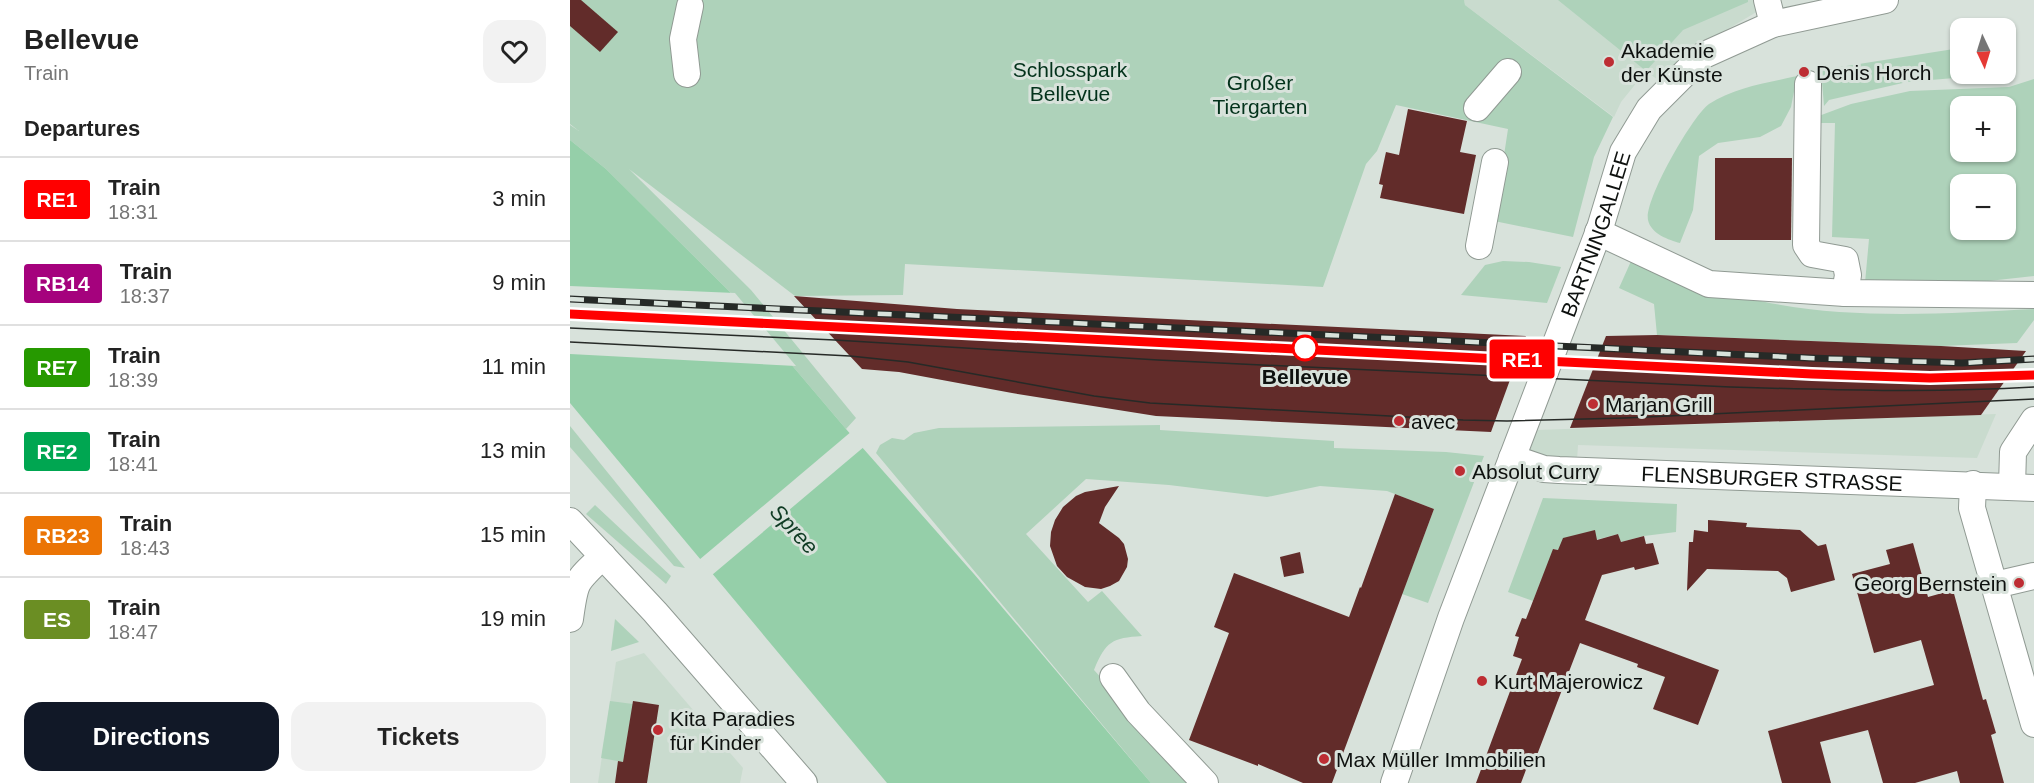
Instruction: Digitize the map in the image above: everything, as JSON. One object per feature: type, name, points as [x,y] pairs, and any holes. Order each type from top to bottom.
[{"type":"street","name":"BARTNINGALLEE","points":[[1394,783],[1454,612],[1598,232],[1623,152],[1649,109],[1701,56],[1770,12],[1885,0]]},
{"type":"street","points":[[687,74],[683,39],[690,6]]},
{"type":"street","points":[[1477,108],[1508,72]]},
{"type":"street","points":[[1808,84],[1806,245],[1812,254],[1845,260],[1848,275],[1845,293]]},
{"type":"street","points":[[1479,246],[1495,162]]},
{"type":"street","points":[[1598,232],[1709,284],[1845,293],[2034,295]]},
{"type":"street","points":[[2023,487],[2013,452],[2034,420]]},
{"type":"street","name":"FLENSBURGER STRASSE","points":[[1512,459],[1544,469],[1559,470],[2023,487]]},
{"type":"street","points":[[1973,484],[1972,508],[2034,724]]},
{"type":"street","points":[[570,521],[655,612],[804,783]]},
{"type":"street","points":[[570,619],[574,590],[579,579],[603,556]]},
{"type":"street","points":[[1995,585],[2034,576]]},
{"type":"street","points":[[1113,677],[1138,712],[1205,783]]},
{"type":"shaded area","name":"Akademie der Künste","points":[[1464,0],[1757,0],[1758,11],[1688,53],[1658,80],[1646,71],[1621,102],[1614,117],[1465,5]]},
{"type":"shaded area","points":[[1996,414],[1977,458],[1578,445],[1577,460],[1527,457],[1537,430]]},
{"type":"shaded area","name":"Kita Paradies für Kinder","points":[[644,653],[743,768],[740,783],[598,783],[616,662]]},
{"type":"green space","points":[[570,0],[1464,0],[1465,5],[1613,117],[1594,157],[1573,237],[1494,221],[1508,129],[1396,105],[1377,151],[1366,164],[1323,287],[905,264],[903,295],[795,296],[629,169],[751,290],[856,418],[846,429],[729,291],[606,169],[570,140],[570,125],[579,131],[570,124]]},
{"type":"green space","points":[[1558,0],[1748,0],[1748,2],[1683,30],[1646,71]]},
{"type":"green space","points":[[1950,50],[1950,78],[1907,82],[1829,100],[1824,106],[1821,70]]},
{"type":"green space","points":[[1797,76],[1791,107],[1781,126],[1760,137],[1718,143],[1699,156],[1693,210],[1680,243],[1657,233],[1648,220],[1654,195],[1671,159],[1702,111],[1709,104],[1730,93]]},
{"type":"green space","points":[[2034,79],[2034,276],[1952,285],[1865,283],[1869,239],[1832,237],[1835,123],[1816,123],[1816,117],[1851,104],[1910,91],[2009,87]]},
{"type":"green space","points":[[1632,259],[1730,293],[1779,305],[1851,313],[1888,314],[2034,309],[2034,320],[2017,343],[1941,346],[1657,335],[1654,304],[1619,288]]},
{"type":"green space","points":[[1503,261],[1561,267],[1547,303],[1461,295],[1485,265]]},
{"type":"green space","points":[[1160,425],[1160,430],[1334,441],[1334,448],[1446,452],[1484,456],[1428,603],[1402,594],[1434,509],[1387,491],[1320,486],[1267,497],[1169,485],[1086,479],[1026,534],[1088,602],[1102,591],[1142,636],[1124,638],[1111,643],[1102,653],[1094,670],[1197,783],[1151,783],[876,453],[880,445],[892,438],[904,440],[914,433],[939,428]]},
{"type":"green space","points":[[570,426],[685,568],[674,566],[570,447]]},
{"type":"green space","points":[[1543,498],[1677,504],[1676,532],[1621,542],[1618,534],[1558,550],[1554,549],[1533,601],[1508,592]]},
{"type":"green space","points":[[595,505],[671,576],[666,584],[586,514]]},
{"type":"green space","points":[[615,619],[639,642],[611,651]]},
{"type":"green space","points":[[610,701],[633,704],[623,762],[601,758]]},
{"type":"water","name":"Spree","points":[[570,140],[606,169],[729,291],[1151,783],[887,783],[570,403]]},
{"type":"pier","points":[[570,286],[735,293],[796,366],[570,354]]},
{"type":"pier","points":[[852,431],[865,446],[712,575],[699,560]]},
{"type":"building","points":[[570,0],[581,0],[618,32],[600,52],[570,26]]},
{"type":"building","points":[[1408,109],[1467,121],[1460,152],[1476,155],[1464,214],[1380,198],[1383,185],[1379,184],[1386,152],[1399,155]]},
{"type":"building","points":[[1715,158],[1792,158],[1791,240],[1715,240]]},
{"type":"building","points":[[794,296],[957,309],[1526,336],[1491,432],[1156,416],[899,372],[862,369]]},
{"type":"building","points":[[1657,335],[2026,351],[1981,415],[1570,428],[1606,336]]},
{"type":"building","points":[[1119,486],[1105,507],[1099,523],[1124,544],[1128,559],[1127,567],[1119,581],[1110,586],[1101,589],[1085,587],[1067,577],[1057,566],[1050,546],[1055,520],[1063,507],[1076,496],[1085,492]]},
{"type":"building","points":[[1395,494],[1434,509],[1332,783],[1303,783],[1258,764],[1258,766],[1189,740],[1229,633],[1214,627],[1234,573],[1349,617]]},
{"type":"building","points":[[1708,520],[1747,523],[1746,527],[1800,530],[1818,546],[1826,544],[1835,580],[1791,592],[1787,578],[1778,571],[1707,569],[1687,591],[1689,542],[1693,542],[1694,530],[1708,532]]},
{"type":"building","points":[[1595,530],[1597,540],[1618,534],[1621,542],[1644,536],[1646,544],[1653,543],[1659,564],[1602,575],[1585,620],[1719,670],[1698,725],[1653,709],[1665,677],[1637,667],[1638,664],[1580,643],[1532,768],[1527,767],[1521,783],[1476,783],[1522,659],[1513,656],[1519,637],[1515,636],[1522,618],[1526,619],[1553,549],[1558,550],[1563,538]]},
{"type":"building","points":[[1913,543],[1928,597],[1953,590],[1983,700],[1986,699],[1996,733],[1991,735],[2004,783],[1960,783],[1957,771],[1915,783],[1883,783],[1868,730],[1820,742],[1831,783],[1782,783],[1768,731],[1934,685],[1921,640],[1874,653],[1852,574],[1890,564],[1886,550]]},
{"type":"building","points":[[1300,552],[1304,573],[1284,577],[1280,557]]},
{"type":"building","points":[[633,701],[659,705],[647,783],[615,783],[618,761],[623,762]]},
{"type":"tram line","points":[[570,328],[835,340],[1158,360],[1730,387],[1844,390],[2034,387]]},
{"type":"tram line","points":[[570,342],[850,356],[908,362],[1094,396],[1150,403],[1463,420],[1625,418],[2034,399]]},
{"type":"railway","points":[[570,299],[1809,358],[1962,363],[2034,359]]},
{"type":"railway","points":[[570,314],[1930,379],[2034,375]]},
{"type":"train","name":"RE1","points":[[570,314],[1812,374],[1930,378],[2034,375]]},
{"type":"place","name":"Akademie der Künste","points":[[1609,62]]},
{"type":"place","name":"Denis Horch","points":[[1804,72]]},
{"type":"place","name":"Bellevue","points":[[1305,348]]},
{"type":"place","name":"Marjan Grill","points":[[1593,404]]},
{"type":"place","name":"avec","points":[[1399,421]]},
{"type":"place","name":"Absolut Curry","points":[[1460,471]]},
{"type":"place","name":"Georg Bernstein","points":[[2019,583]]},
{"type":"place","name":"Kurt Majerowicz","points":[[1482,681]]},
{"type":"place","name":"Kita Paradies für Kinder","points":[[658,730]]},
{"type":"place","name":"Max Müller Immobilien","points":[[1324,759]]},
{"type":"park label","name":"Schlosspark Bellevue","points":[[1070,81]]},
{"type":"park label","name":"Großer Tiergarten","points":[[1260,94]]}]
